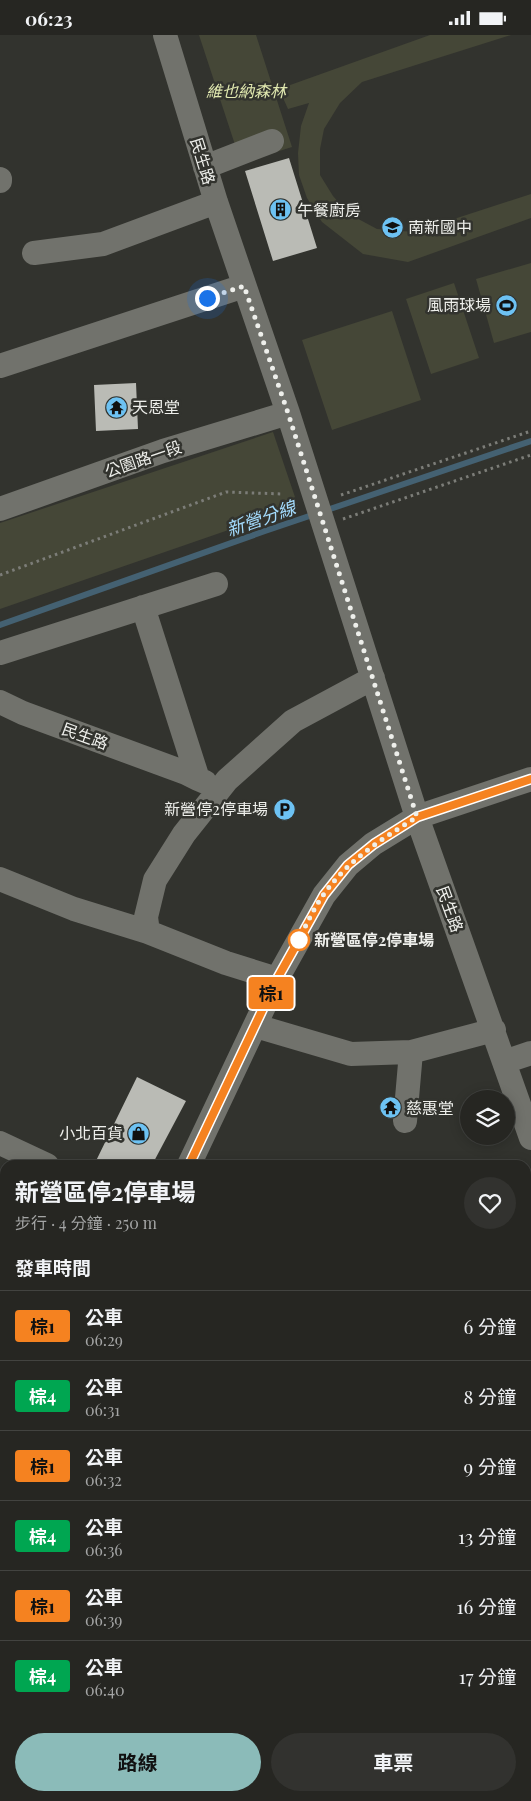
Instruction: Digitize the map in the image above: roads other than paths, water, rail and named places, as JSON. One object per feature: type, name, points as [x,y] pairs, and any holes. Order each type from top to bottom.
[{"type":"street","name":"民生路","points":[[165,35],[216,202],[288,413],[417,817],[531,1138]]},
{"type":"street","points":[[205,167],[272,141]]},
{"type":"street","points":[[34,253],[103,244],[216,202]]},
{"type":"street","points":[[0,366],[244,286]]},
{"type":"street","name":"公園路一段","points":[[0,509],[163,451],[288,413]]},
{"type":"street","points":[[0,653],[216,584]]},
{"type":"street","points":[[143,607],[198,779]]},
{"type":"street","points":[[148,932],[146,917],[155,880],[184,834],[220,789],[293,721],[372,678]]},
{"type":"street","name":"民生路","points":[[0,702],[23,713],[186,773],[220,789]]},
{"type":"street","points":[[191,1160],[277,979],[324,895],[348,865],[374,844],[417,817],[531,779]]},
{"type":"street","points":[[0,879],[74,909],[148,932],[226,963],[277,979]]},
{"type":"street","points":[[256,1026],[350,1053],[411,1053],[494,1030]]},
{"type":"street","points":[[405,1121],[411,1053]]},
{"type":"street","points":[[504,1062],[531,1053]]},
{"type":"street","points":[[0,1143],[35,1160]]},
{"type":"waterway","name":"新營分線","points":[[0,625],[265,531],[531,441]]},
{"type":"place","name":"午餐廚房","points":[[281,210]]},
{"type":"place","name":"南新國中","points":[[392,227]]},
{"type":"place","name":"風雨球場","points":[[507,305]]},
{"type":"place","name":"天恩堂","points":[[116,407]]},
{"type":"place","name":"新營停2停車場","points":[[284,809]]},
{"type":"place","name":"新營區停2停車場","points":[[299,940]]},
{"type":"place","name":"慈惠堂","points":[[390,1108]]},
{"type":"place","name":"小北百貨","points":[[139,1133]]},
{"type":"park label","name":"維也納森林","points":[[246,91]]}]
